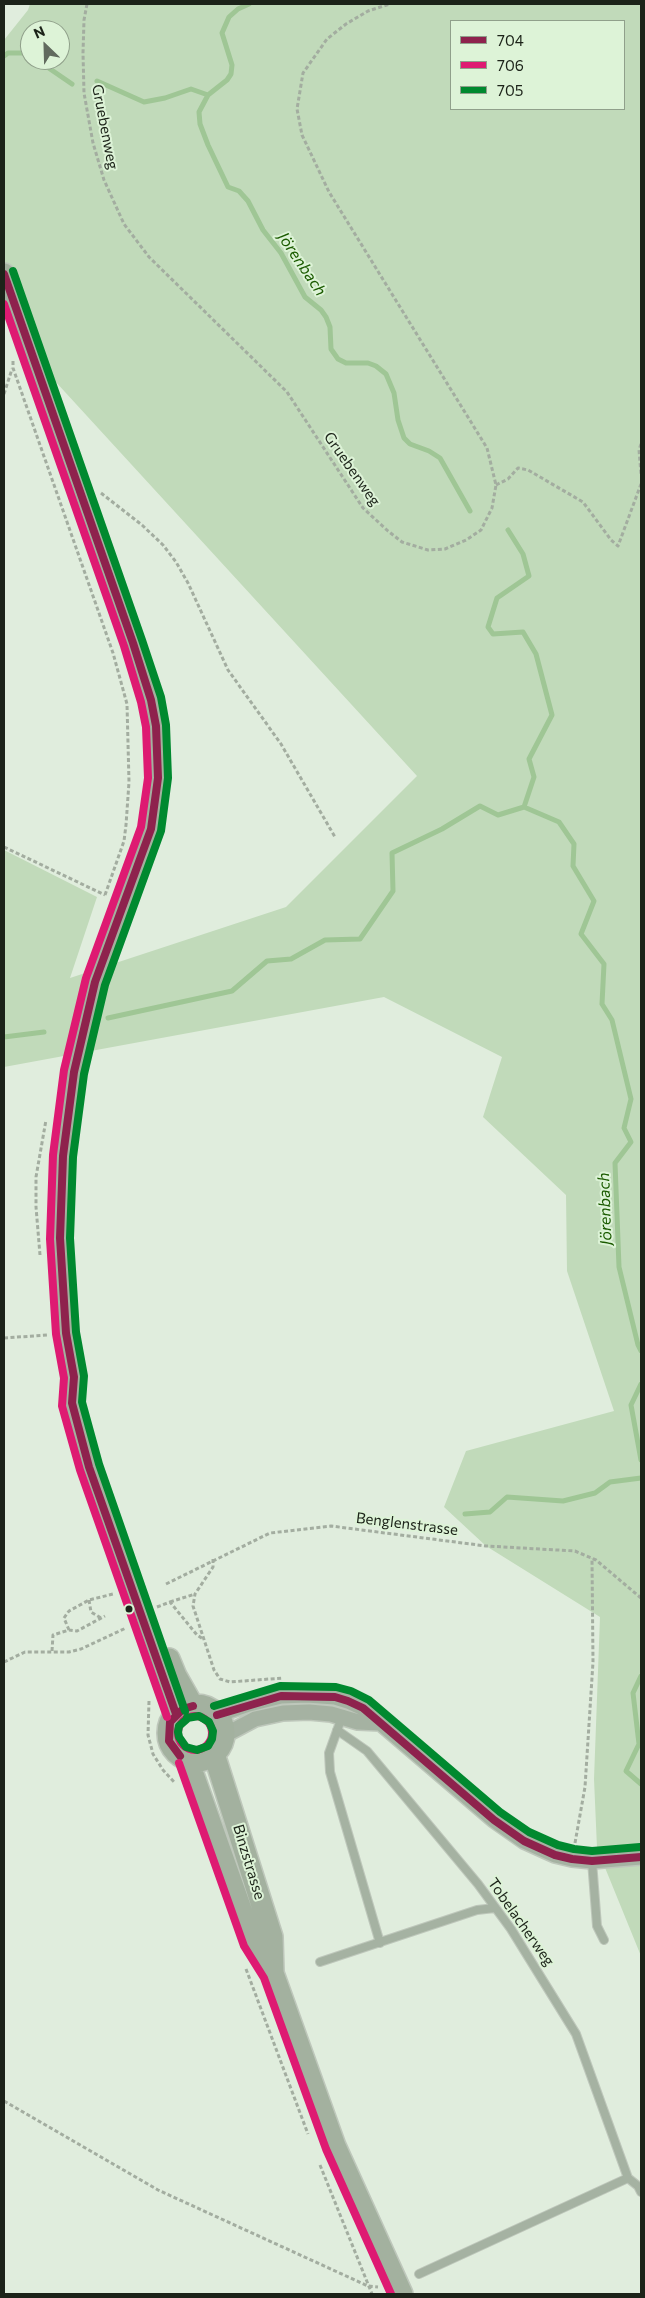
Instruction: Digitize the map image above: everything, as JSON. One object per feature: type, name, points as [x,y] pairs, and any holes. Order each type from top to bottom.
[{"type":"main road","points":[[4,274],[133,643],[154,714],[158,752],[156,804],[143,855],[95,982],[74,1072],[67,1118],[60,1200],[61,1280],[53,1337],[74,1377],[72,1402],[89,1467],[148,1615],[176,1676],[184,1710]]},
{"type":"main road","points":[[202,1706],[217,1715],[223,1729],[219,1745],[198,1761],[188,1760],[180,1756],[169,1741],[168,1731],[184,1710],[202,1706]]},
{"type":"main road","name":"Binzstrasse","points":[[219,1745],[272,1937],[272,1973]]},
{"type":"main road","name":"Binzstrasse","points":[[188,1760],[253,1943],[272,1973],[335,2146],[402,2294]]},
{"type":"street","points":[[217,1715],[281,1696],[335,1697],[348,1701],[363,1708],[502,1825],[524,1841],[572,1859],[592,1861],[641,1857]]},
{"type":"street","points":[[219,1745],[255,1720],[282,1713],[309,1712],[339,1723],[380,1723]]},
{"type":"lane","points":[[348,1701],[329,1753],[330,1772],[380,1943]]},
{"type":"lane","name":"Tobelacherweg","points":[[339,1723],[368,1751],[478,1884],[544,1980],[576,2034],[628,2178],[638,2186],[641,2192]]},
{"type":"lane","points":[[592,1861],[597,1926],[604,1940]]},
{"type":"lane","points":[[320,1962],[477,1910],[495,1908]]},
{"type":"lane","points":[[419,2274],[628,2178]]},
{"type":"path","name":"Gruebenweg","points":[[87,4],[84,20],[84,93],[104,180],[124,224],[149,257],[287,392],[364,508],[388,532],[402,542],[428,550],[445,548],[466,540],[481,530],[492,508],[496,485],[487,448],[329,192],[302,135],[297,109],[303,73],[315,53],[327,39],[346,24],[368,12],[390,4]]},
{"type":"path","points":[[4,394],[13,368],[32,356]]},
{"type":"path","points":[[13,368],[113,653],[127,704],[129,782],[124,841],[102,903]]},
{"type":"path","points":[[641,444],[639,450],[641,474]]},
{"type":"path","points":[[496,485],[508,479],[518,468],[528,470],[583,502],[611,540],[618,546],[641,484]]},
{"type":"path","points":[[103,494],[142,525],[163,545],[176,562],[188,583],[228,670],[281,744],[335,837]]},
{"type":"path","points":[[4,848],[124,905]]},
{"type":"path","points":[[40,1256],[36,1207],[36,1177],[47,1116]]},
{"type":"path","points":[[4,1338],[53,1337],[46,1325]]},
{"type":"path","name":"Benglenstrasse","points":[[166,1584],[213,1559],[270,1534],[331,1526],[486,1546],[575,1551],[592,1558],[641,1598]]},
{"type":"path","points":[[572,1859],[585,1787],[593,1662],[592,1558]]},
{"type":"path","points":[[213,1559],[213,1567],[195,1594],[193,1606],[214,1670],[220,1679],[230,1682],[288,1679]]},
{"type":"path","points":[[110,1585],[116,1602]]},
{"type":"path","points":[[69,1630],[64,1618],[69,1611],[89,1600],[113,1594]]},
{"type":"path","points":[[4,1662],[25,1652],[81,1649],[148,1615],[195,1594]]},
{"type":"path","points":[[52,1651],[53,1635],[69,1630],[77,1631],[103,1617],[92,1612],[89,1600]]},
{"type":"path","points":[[128,1637],[148,1615]]},
{"type":"path","points":[[122,1620],[148,1615],[204,1639]]},
{"type":"path","points":[[149,1696],[148,1735],[153,1754],[163,1770],[179,1789]]},
{"type":"path","points":[[243,1961],[312,2142]]},
{"type":"path","points":[[4,2101],[158,2190],[368,2286]]},
{"type":"path","points":[[319,2160],[372,2294]]},
{"type":"green space","points":[[30,4],[641,4],[641,1956],[597,1848],[594,1779],[600,1617],[486,1546],[444,1507],[466,1451],[614,1411],[567,1271],[566,1195],[483,1117],[502,1057],[384,997],[4,1067],[4,850],[97,897],[70,978],[286,907],[417,776],[32,356],[4,274],[4,40],[20,20],[28,10]]},
{"type":"waterway","name":"Jörenbach","points":[[249,4],[238,9],[229,17],[222,33],[232,65],[231,74],[227,80],[208,95],[199,112],[200,124],[208,145],[228,187],[239,191],[248,201],[263,230],[281,253],[305,297],[321,310],[326,317],[330,327],[331,349],[338,359],[346,363],[368,363],[376,366],[386,374],[394,393],[398,420],[404,438],[410,444],[429,451],[440,458],[470,511]]},
{"type":"waterway","points":[[4,56],[8,53],[20,53]]},
{"type":"waterway","points":[[52,70],[72,84]]},
{"type":"waterway","points":[[97,81],[144,102],[165,98],[191,89],[208,95]]},
{"type":"waterway","name":"Jörenbach","points":[[508,530],[523,554],[529,576],[497,598],[488,627],[493,634],[523,632],[536,654],[552,715],[529,759],[534,777],[524,807],[559,822],[574,844],[573,866],[594,901],[581,934],[604,964],[602,1004],[612,1020],[631,1099],[624,1128],[631,1142],[615,1163],[619,1267],[641,1351]]},
{"type":"waterway","points":[[108,1018],[232,991],[267,961],[291,959],[325,940],[360,939],[393,891],[392,853],[442,829],[480,806],[498,815],[524,807]]},
{"type":"waterway","points":[[4,1037],[44,1032]]},
{"type":"waterway","name":"Jörenbach","points":[[641,1384],[631,1405],[641,1460]]},
{"type":"waterway","points":[[465,1514],[490,1512],[507,1497],[563,1501],[595,1493],[610,1482],[641,1478]]},
{"type":"waterway","name":"Jörenbach","points":[[641,1676],[633,1693],[639,1744],[626,1771],[641,1784]]},
{"type":"transit line","name":"705","points":[[13,271],[142,640],[161,697],[166,725],[168,778],[161,831],[105,985],[84,1074],[73,1157],[70,1238],[76,1332],[84,1376],[82,1402],[99,1464],[185,1711]]},
{"type":"transit line","name":"704","points":[[4,274],[133,643],[151,700],[156,726],[158,778],[151,829],[95,982],[74,1072],[63,1156],[60,1238],[66,1333],[74,1377],[72,1403],[89,1467],[176,1714]]},
{"type":"transit line","name":"706","points":[[4,304],[124,646],[141,702],[146,727],[148,778],[141,827],[86,978],[64,1070],[53,1155],[50,1239],[56,1334],[64,1378],[62,1406],[80,1470],[167,1717]]},
{"type":"transit line","name":"705","points":[[214,1706],[280,1686],[336,1687],[351,1691],[369,1700],[500,1812],[529,1832],[558,1845],[574,1849],[592,1851],[640,1847]]},
{"type":"transit line","name":"704","points":[[217,1715],[281,1696],[335,1697],[348,1701],[363,1708],[494,1820],[524,1841],[555,1855],[572,1859],[592,1861],[641,1857]]},
{"type":"transit line","name":"704","points":[[180,1756],[169,1741],[170,1722],[183,1709],[193,1706]]},
{"type":"transit line","name":"706","points":[[195,1716],[207,1721],[212,1733],[207,1745],[195,1750],[183,1745],[178,1733],[183,1721],[195,1716]]},
{"type":"transit line","name":"705","points":[[187,1718],[199,1716],[209,1722],[213,1731],[212,1739],[208,1746],[197,1750],[186,1747],[178,1732],[179,1726],[187,1719]]},
{"type":"transit line","name":"706","points":[[179,1763],[244,1946],[264,1978],[326,2149],[391,2294]]}]
